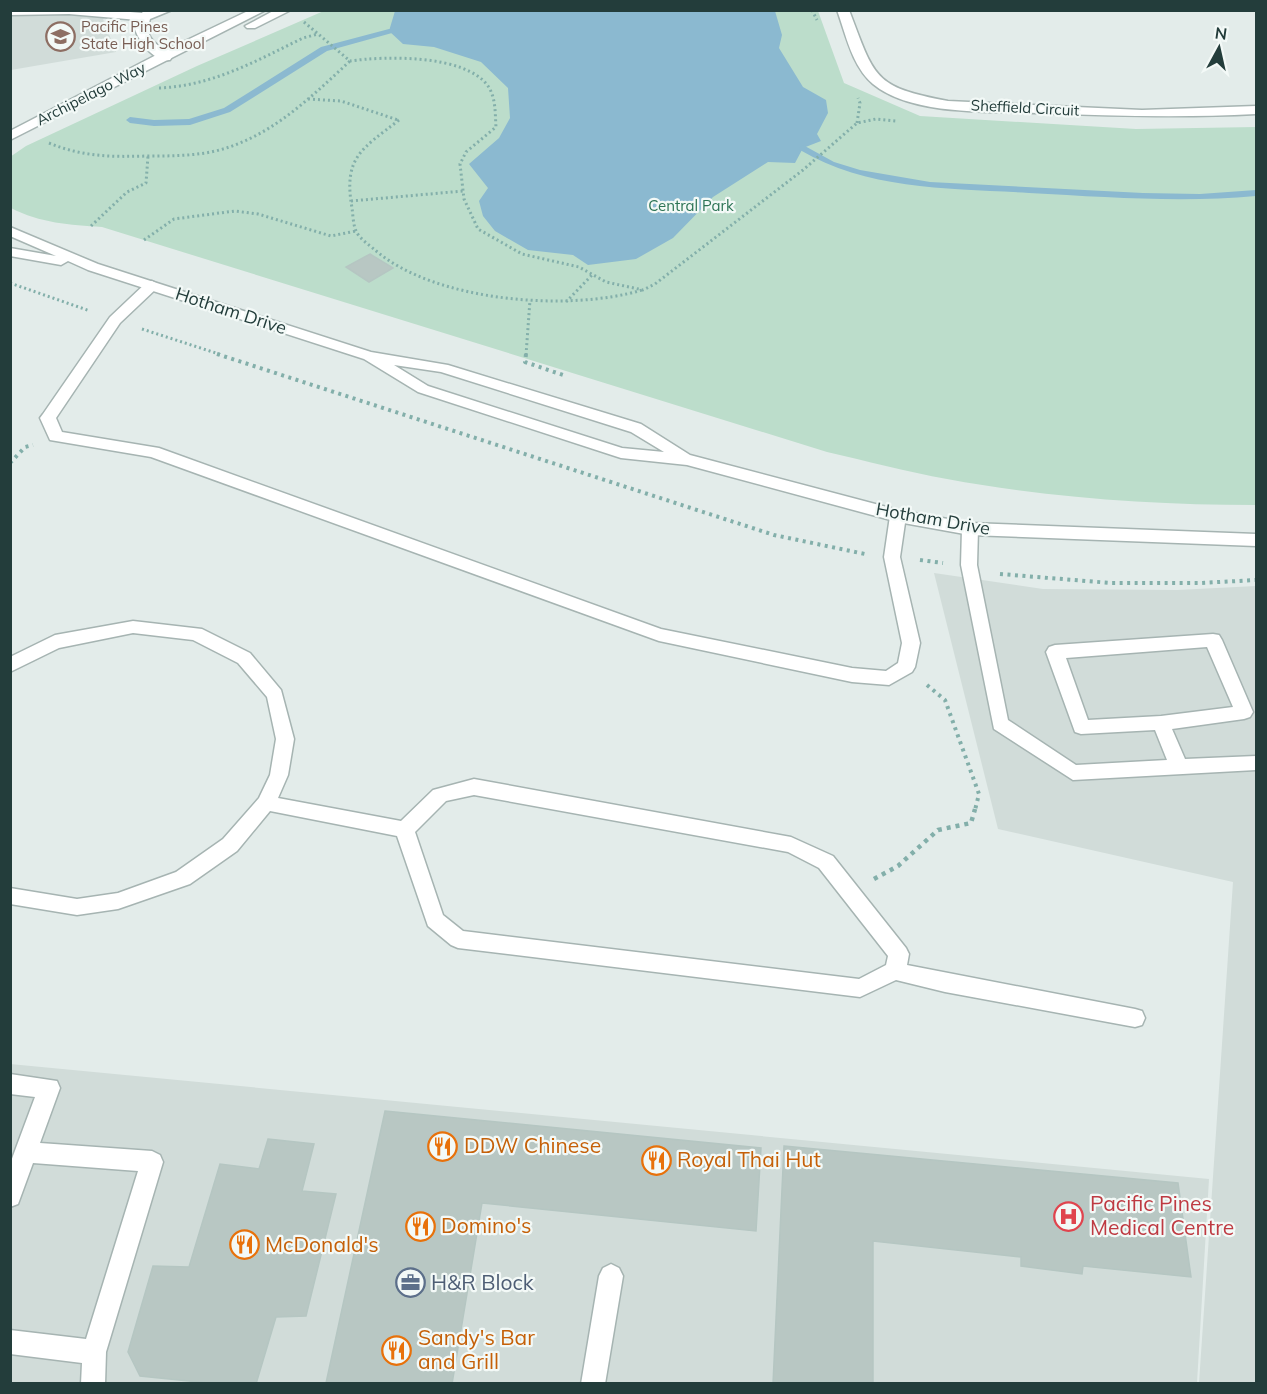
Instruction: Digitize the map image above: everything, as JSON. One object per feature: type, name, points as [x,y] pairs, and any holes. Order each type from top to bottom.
[{"type":"street","points":[[10,12],[69,11],[147,14],[167,10]]},
{"type":"street","name":"Archipelago Way","points":[[10,136],[170,55],[199,37],[261,10]]},
{"type":"street","name":"Archipelago Way","points":[[170,55],[216,41],[286,10]]},
{"type":"street","name":"Sheffield Circuit","points":[[843,10],[868,72],[897,92],[922,100],[948,105],[1142,114],[1257,110]]},
{"type":"street","points":[[147,14],[141,29],[145,41],[170,55]]},
{"type":"street","name":"Hotham Drive","points":[[10,231],[93,267],[369,356],[443,368],[636,428],[687,460]]},
{"type":"street","name":"Hotham Drive","points":[[10,252],[93,267]]},
{"type":"street","points":[[152,285],[115,320],[48,418],[56,436],[153,452],[658,635],[852,675],[889,678],[906,667],[910,643],[892,557],[898,516]]},
{"type":"street","name":"Hotham Drive","points":[[369,356],[423,389],[621,453],[687,460],[898,516],[970,529],[1257,540]]},
{"type":"street","points":[[970,529],[969,565],[1000,724],[1073,773],[1257,763]]},
{"type":"street","points":[[10,665],[55,642],[133,627],[196,634],[244,658],[275,695],[285,739],[279,775],[266,803],[230,845],[183,878],[118,901],[77,907],[10,896]]},
{"type":"street","points":[[1213,640],[1244,712],[1161,723],[1081,727],[1055,652],[1213,640]]},
{"type":"street","points":[[1161,723],[1179,767]]},
{"type":"street","points":[[405,830],[440,795],[474,787],[791,846],[826,862],[899,954],[895,971]]},
{"type":"street","points":[[266,803],[405,830]]},
{"type":"street","points":[[405,830],[435,920],[458,939],[860,988],[895,971],[945,983],[1135,1018]]},
{"type":"street","points":[[10,1084],[49,1088],[10,1196]]},
{"type":"street","points":[[26,1152],[152,1162],[94,1352],[93,1383]]},
{"type":"street","points":[[593,1383],[611,1276]]},
{"type":"street","points":[[10,1342],[94,1352]]},
{"type":"path","points":[[301,20],[350,61]]},
{"type":"path","points":[[152,86],[174,88],[212,80],[303,38],[319,34]]},
{"type":"path","points":[[43,140],[74,154],[105,158],[191,155],[221,150],[282,122],[350,61],[362,58],[434,62],[462,69],[485,83],[495,103],[496,127],[466,152],[460,164],[464,199],[478,229],[522,254],[579,267],[606,282],[643,290]]},
{"type":"path","points":[[308,99],[342,101],[399,120],[370,142],[351,166],[349,189],[356,231],[393,264],[426,278],[478,292],[566,303],[596,302],[626,297],[655,284],[802,170],[857,123],[860,104],[855,93]]},
{"type":"path","points":[[91,226],[128,192],[146,183],[148,156]]},
{"type":"path","points":[[351,201],[463,191]]},
{"type":"path","points":[[144,240],[174,219],[235,211],[258,214],[331,236],[356,231]]},
{"type":"path","points":[[566,303],[593,274]]},
{"type":"path","points":[[525,351],[530,300]]},
{"type":"path","points":[[850,892],[898,866],[938,830],[971,823],[979,795],[945,700],[906,667]]},
{"type":"shaded area","name":"Pacific Pines State High School","points":[[11,11],[116,11],[103,19],[116,52],[11,70]]},
{"type":"shaded area","points":[[934,573],[1043,589],[1177,590],[1256,586],[1256,1383],[1199,1383],[1233,882],[998,829]]},
{"type":"shaded area","points":[[10,1064],[1209,1179],[1197,1383],[11,1383]]},
{"type":"green space","name":"Central Park","points":[[326,10],[818,11],[844,83],[920,116],[1136,129],[1256,127],[1256,505],[1179,504],[1062,496],[985,486],[902,470],[827,452],[102,227],[44,220],[11,208],[10,157],[26,146],[197,66]]},
{"type":"water","points":[[395,11],[775,11],[782,35],[779,48],[803,87],[826,100],[828,113],[817,134],[821,141],[803,148],[795,163],[768,162],[713,197],[673,238],[636,259],[588,265],[573,255],[528,250],[495,231],[483,216],[479,201],[488,188],[469,164],[499,138],[510,118],[508,88],[481,62],[434,47],[403,44],[389,31]]},
{"type":"building","points":[[370,254],[393,268],[369,282],[346,267]]},
{"type":"building","points":[[385,1111],[761,1148],[756,1231],[482,1203],[452,1384],[326,1383]]},
{"type":"building","points":[[268,1139],[314,1144],[302,1191],[336,1194],[306,1316],[276,1317],[256,1384],[218,1384],[140,1376],[128,1352],[153,1266],[189,1267],[220,1164],[259,1169]]},
{"type":"building","points":[[784,1146],[1178,1183],[1191,1277],[1083,1266],[1082,1274],[1021,1266],[1021,1257],[873,1241],[873,1384],[773,1384]]},
{"type":"waterway","points":[[130,120],[154,123],[190,122],[227,110],[324,49],[389,31]]},
{"type":"waterway","points":[[803,148],[831,163],[857,172],[930,185],[1143,196],[1256,193]]},
{"type":"place","name":"Pacific Pines State High School","points":[[60,36]]},
{"type":"place","name":"DDW Chinese","points":[[443,1146]]},
{"type":"place","name":"Royal Thai Hut","points":[[656,1160]]},
{"type":"place","name":"Pacific Pines Medical Centre","points":[[1069,1216]]},
{"type":"place","name":"Domino's","points":[[420,1226]]},
{"type":"place","name":"McDonald's","points":[[244,1245]]},
{"type":"place","name":"H&R Block","points":[[410,1283]]},
{"type":"place","name":"Sandy's Bar and Grill","points":[[397,1350]]}]
